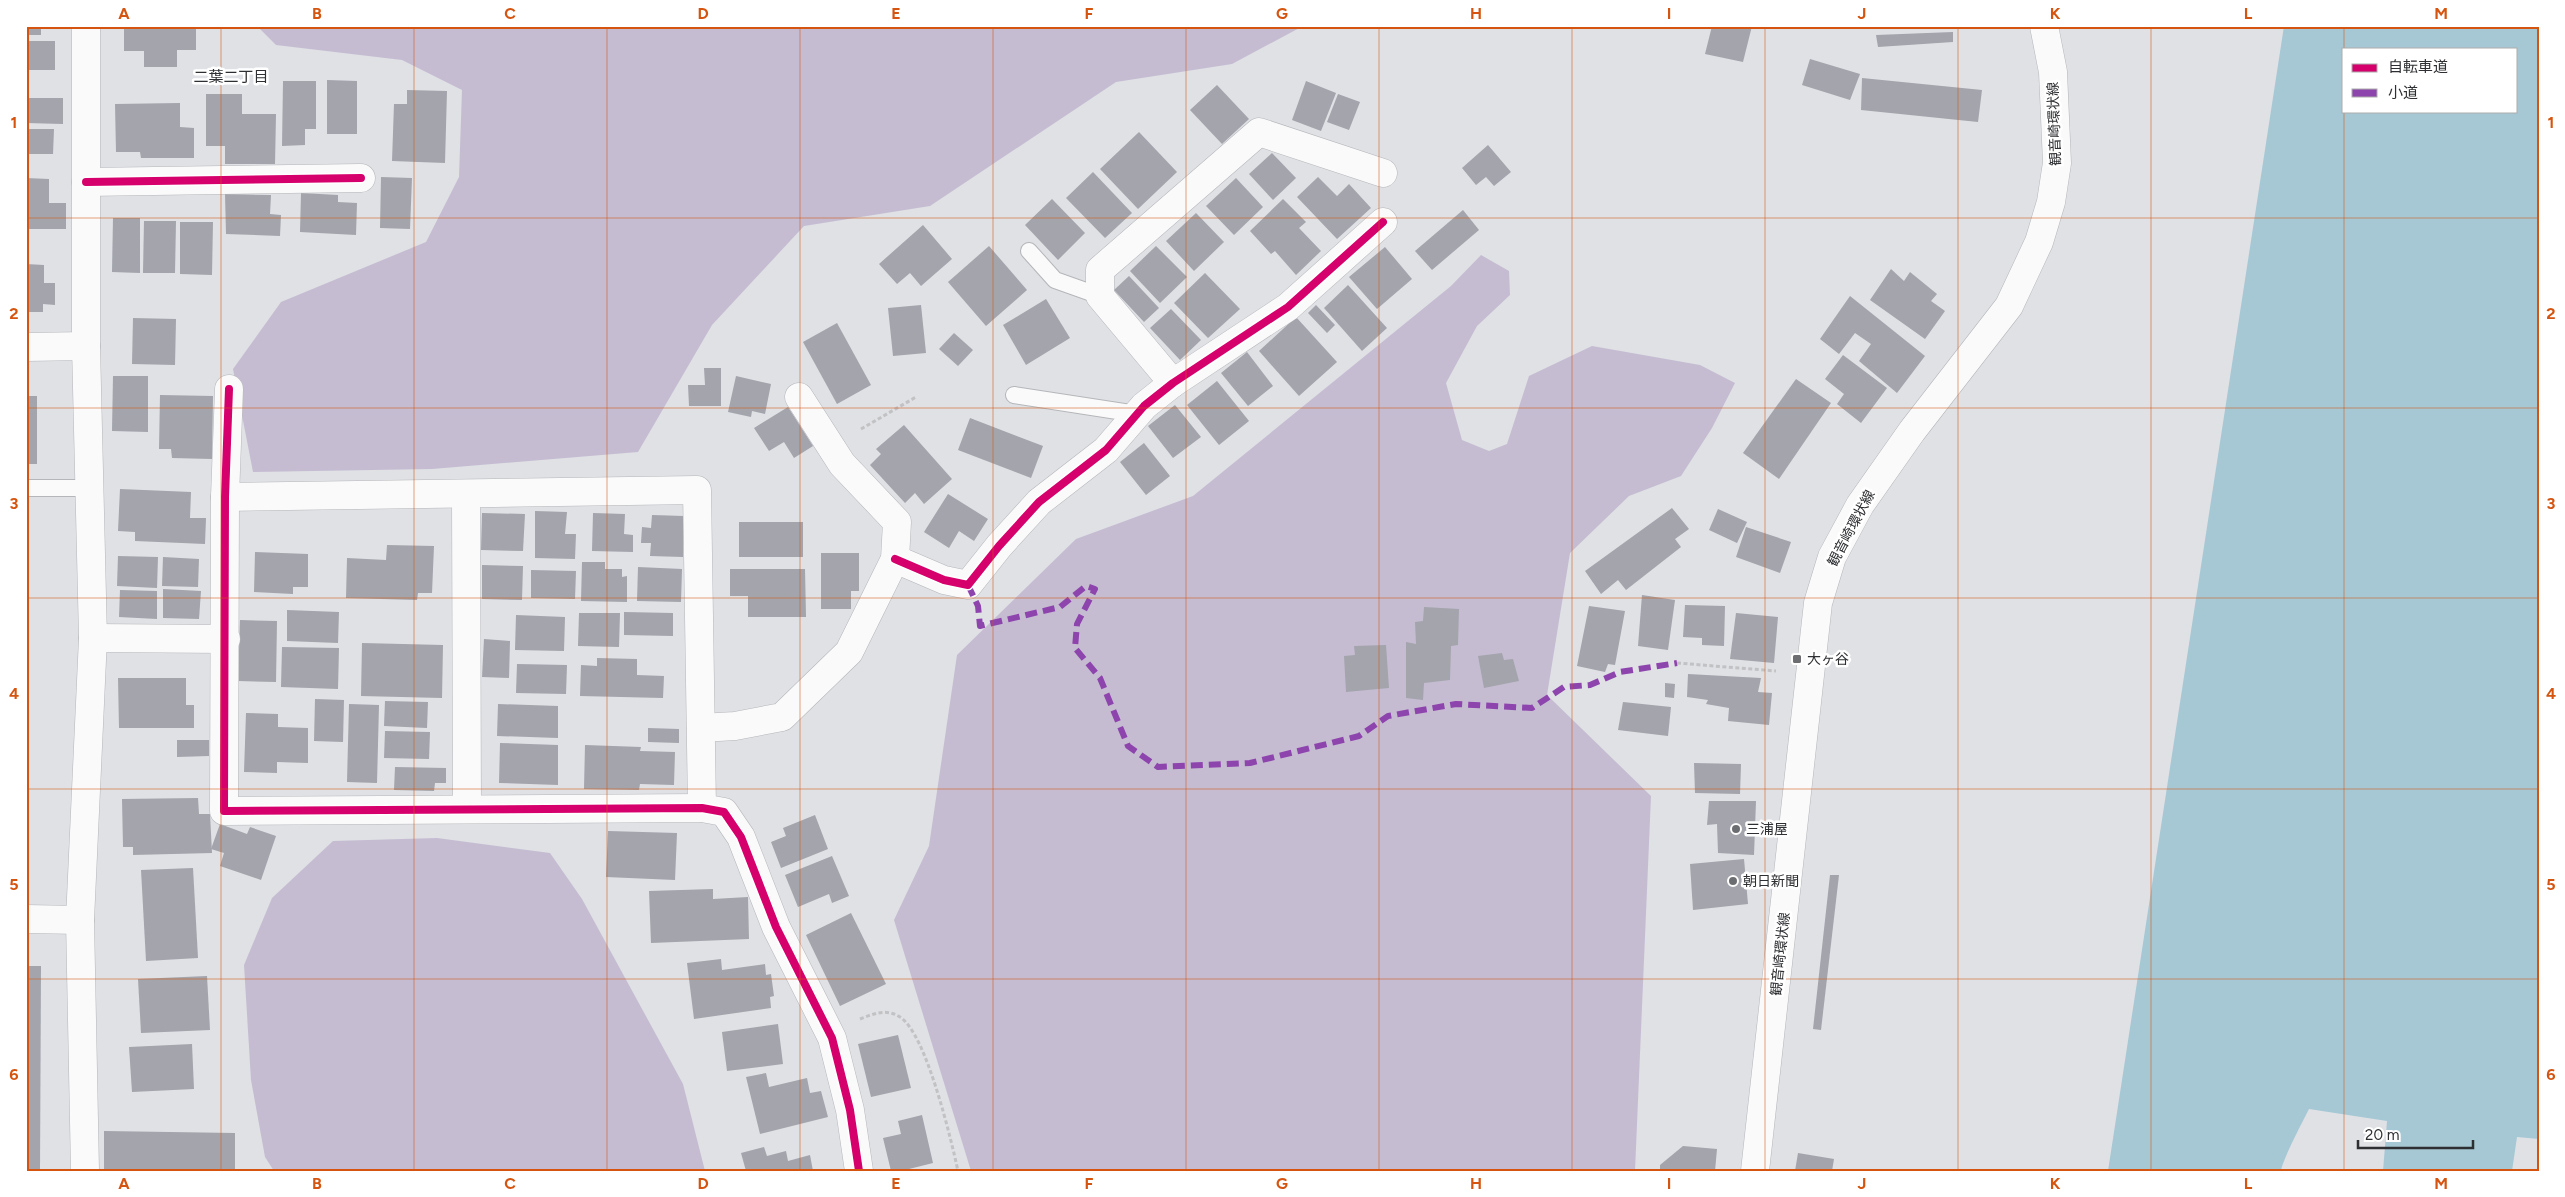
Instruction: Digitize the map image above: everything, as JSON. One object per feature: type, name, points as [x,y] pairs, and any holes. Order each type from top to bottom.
[{"type":"street","points":[[85,1171],[80,920],[93,638],[86,346],[86,26]]},
{"type":"street","name":"観音崎環状線","points":[[1755,1171],[1818,603],[1832,557],[1860,505],[1912,431],[2009,306],[2039,242],[2051,202],[2057,163],[2053,72],[2044,26]]},
{"type":"street","points":[[1173,383],[1100,296],[1100,270],[1259,132],[1383,173]]},
{"type":"street","points":[[86,182],[361,178]]},
{"type":"street","points":[[895,560],[944,580],[968,585],[999,546],[1039,502],[1106,450],[1137,414],[1173,383],[1288,307],[1384,222]]},
{"type":"street","points":[[26,347],[86,346]]},
{"type":"street","points":[[229,389],[225,497],[224,811],[702,808],[724,812],[741,837],[776,927],[829,1032],[850,1110],[859,1171]]},
{"type":"street","points":[[701,728],[735,726],[782,716],[849,652],[895,560],[897,522],[842,464],[832,445],[799,397]]},
{"type":"street","points":[[225,497],[466,495],[697,490],[702,808]]},
{"type":"street","points":[[466,495],[467,809]]},
{"type":"street","points":[[93,638],[226,639]]},
{"type":"street","points":[[26,919],[80,920]]},
{"type":"lane","points":[[1028,251],[1055,280],[1100,296]]},
{"type":"lane","points":[[1014,395],[1137,414]]},
{"type":"lane","points":[[26,488],[89,488]]},
{"type":"path","points":[[832,445],[916,397]]},
{"type":"path","points":[[1677,663],[1811,673]]},
{"type":"path","points":[[829,1032],[879,1011],[902,1017],[931,1068],[958,1171]]},
{"type":"shaded area","points":[[257,26],[1303,26],[1232,64],[1116,82],[930,206],[804,226],[712,325],[638,452],[432,469],[253,472],[233,369],[281,302],[426,242],[459,177],[462,90],[402,60],[276,45]]},
{"type":"shaded area","points":[[1481,255],[1509,271],[1510,295],[1477,326],[1446,383],[1462,440],[1489,451],[1507,444],[1529,376],[1592,346],[1700,365],[1735,383],[1712,428],[1681,476],[1629,496],[1570,553],[1547,695],[1651,796],[1635,1171],[971,1171],[894,920],[929,846],[957,655],[1076,539],[1193,496],[1451,286]]},
{"type":"shaded area","points":[[437,838],[550,853],[582,899],[683,1084],[705,1171],[274,1171],[265,1157],[251,1080],[244,965],[272,898],[333,841]]},
{"type":"water","points":[[2284,26],[2539,26],[2539,1139],[2517,1137],[2512,1171],[2383,1171],[2387,1121],[2309,1109],[2281,1171],[2108,1171]]},
{"type":"building","points":[[26,26],[41,26],[41,35],[26,35]]},
{"type":"building","points":[[124,26],[196,26],[196,50],[177,50],[177,67],[144,67],[144,51],[124,51]]},
{"type":"building","points":[[1712,26],[1752,26],[1743,62],[1705,54]]},
{"type":"building","points":[[1848,26],[1869,26],[1869,29],[1848,29]]},
{"type":"building","points":[[1953,32],[1953,42],[1878,47],[1876,35]]},
{"type":"building","points":[[26,41],[55,41],[55,70],[26,70]]},
{"type":"building","points":[[1810,59],[1860,74],[1850,100],[1802,85]]},
{"type":"building","points":[[1862,78],[1982,90],[1978,122],[1861,110]]},
{"type":"building","points":[[327,80],[357,81],[357,134],[327,134]]},
{"type":"building","points":[[283,81],[316,81],[316,129],[305,129],[305,145],[282,146]]},
{"type":"building","points":[[1306,81],[1336,93],[1321,131],[1292,120]]},
{"type":"building","points":[[1217,85],[1249,119],[1222,144],[1190,110]]},
{"type":"building","points":[[407,90],[447,91],[445,163],[392,161],[394,104],[407,104]]},
{"type":"building","points":[[206,94],[242,94],[242,114],[276,114],[275,164],[225,164],[225,146],[206,146]]},
{"type":"building","points":[[1338,94],[1360,102],[1349,130],[1327,122]]},
{"type":"building","points":[[26,98],[63,98],[63,124],[26,123]]},
{"type":"building","points":[[180,103],[180,127],[194,128],[194,158],[141,158],[140,152],[116,152],[115,104]]},
{"type":"building","points":[[26,129],[54,129],[53,154],[26,154]]},
{"type":"building","points":[[1139,132],[1177,172],[1138,209],[1100,169]]},
{"type":"building","points":[[1488,145],[1511,172],[1494,186],[1486,177],[1476,185],[1462,168]]},
{"type":"building","points":[[1272,153],[1296,178],[1273,200],[1249,174]]},
{"type":"building","points":[[1093,172],[1132,213],[1105,238],[1066,198]]},
{"type":"building","points":[[381,177],[412,178],[410,229],[380,228]]},
{"type":"building","points":[[1318,177],[1337,196],[1349,184],[1371,208],[1337,239],[1297,197]]},
{"type":"building","points":[[26,178],[49,179],[49,203],[66,203],[66,229],[26,229]]},
{"type":"building","points":[[1236,178],[1263,207],[1234,235],[1206,206]]},
{"type":"building","points":[[301,193],[338,195],[338,202],[357,203],[356,235],[300,232]]},
{"type":"building","points":[[225,194],[271,195],[270,214],[281,215],[280,236],[226,234]]},
{"type":"building","points":[[1052,199],[1085,233],[1058,260],[1025,225]]},
{"type":"building","points":[[1283,199],[1306,222],[1299,228],[1321,251],[1296,275],[1275,251],[1271,254],[1250,231]]},
{"type":"building","points":[[1463,210],[1479,230],[1432,270],[1415,251]]},
{"type":"building","points":[[1196,213],[1224,242],[1194,271],[1166,241]]},
{"type":"building","points":[[113,218],[140,218],[140,273],[112,272]]},
{"type":"building","points":[[144,221],[176,221],[175,273],[143,273]]},
{"type":"building","points":[[180,222],[213,222],[212,275],[180,274]]},
{"type":"building","points":[[923,225],[952,259],[921,286],[910,273],[897,284],[879,264]]},
{"type":"building","points":[[989,246],[1027,290],[986,326],[948,282]]},
{"type":"building","points":[[1156,246],[1187,277],[1160,303],[1130,271]]},
{"type":"building","points":[[1385,247],[1412,279],[1377,309],[1349,277]]},
{"type":"building","points":[[26,264],[44,265],[44,283],[55,283],[55,305],[43,304],[43,312],[26,312]]},
{"type":"building","points":[[1891,269],[1904,281],[1910,272],[1937,294],[1931,301],[1945,311],[1925,339],[1870,300]]},
{"type":"building","points":[[1205,273],[1240,309],[1208,338],[1174,303]]},
{"type":"building","points":[[1129,276],[1159,308],[1144,322],[1114,290]]},
{"type":"building","points":[[1348,285],[1387,328],[1362,351],[1324,308]]},
{"type":"building","points":[[1850,296],[1925,356],[1897,393],[1859,361],[1871,344],[1855,333],[1839,354],[1820,339]]},
{"type":"building","points":[[1046,299],[1070,338],[1026,365],[1003,325]]},
{"type":"building","points":[[921,305],[926,353],[893,356],[888,308]]},
{"type":"building","points":[[1316,305],[1335,325],[1327,333],[1308,313]]},
{"type":"building","points":[[1171,309],[1201,340],[1180,360],[1150,328]]},
{"type":"building","points":[[1296,317],[1337,362],[1299,396],[1259,351]]},
{"type":"building","points":[[133,318],[176,319],[175,365],[132,364]]},
{"type":"building","points":[[837,323],[871,385],[837,404],[803,342]]},
{"type":"building","points":[[954,333],[973,350],[958,366],[939,349]]},
{"type":"building","points":[[1247,352],[1273,386],[1248,406],[1221,373]]},
{"type":"building","points":[[1843,355],[1887,388],[1861,423],[1837,404],[1844,394],[1825,379]]},
{"type":"building","points":[[704,368],[721,368],[721,406],[689,406],[688,385],[705,385]]},
{"type":"building","points":[[113,376],[148,376],[148,432],[112,431]]},
{"type":"building","points":[[736,376],[771,384],[765,414],[752,411],[751,417],[728,412]]},
{"type":"building","points":[[1796,379],[1831,403],[1779,479],[1743,453]]},
{"type":"building","points":[[1217,381],[1249,421],[1219,445],[1187,405]]},
{"type":"building","points":[[160,395],[213,396],[212,459],[172,458],[171,449],[159,449]]},
{"type":"building","points":[[26,396],[37,396],[37,464],[26,464]]},
{"type":"building","points":[[1175,405],[1201,437],[1173,458],[1148,426]]},
{"type":"building","points":[[788,407],[813,446],[794,458],[784,442],[769,451],[754,428]]},
{"type":"building","points":[[970,418],[1043,446],[1031,478],[958,450]]},
{"type":"building","points":[[904,425],[952,479],[924,504],[915,493],[905,503],[870,465],[881,454],[876,449]]},
{"type":"building","points":[[1144,443],[1170,476],[1146,495],[1120,462]]},
{"type":"building","points":[[120,489],[191,492],[190,518],[206,518],[205,544],[135,541],[135,532],[118,531]]},
{"type":"building","points":[[948,494],[988,519],[974,541],[959,531],[949,548],[924,532]]},
{"type":"building","points":[[1672,508],[1689,529],[1675,539],[1681,547],[1626,590],[1618,580],[1601,594],[1585,571]]},
{"type":"building","points":[[1718,509],[1747,522],[1737,543],[1709,530]]},
{"type":"building","points":[[535,511],[567,512],[565,534],[576,534],[575,559],[535,558]]},
{"type":"building","points":[[482,513],[525,514],[523,551],[481,550]]},
{"type":"building","points":[[593,513],[625,514],[624,534],[633,535],[633,552],[592,551]]},
{"type":"building","points":[[652,515],[684,516],[683,557],[650,556],[651,543],[641,543],[642,527],[651,528]]},
{"type":"building","points":[[739,522],[803,522],[803,557],[739,557]]},
{"type":"building","points":[[1746,527],[1791,542],[1780,573],[1736,557]]},
{"type":"building","points":[[387,545],[434,546],[432,593],[418,593],[417,600],[346,598],[347,558],[386,560]]},
{"type":"building","points":[[255,552],[308,554],[308,587],[293,587],[293,594],[254,592]]},
{"type":"building","points":[[821,553],[859,553],[859,591],[851,591],[851,609],[821,609]]},
{"type":"building","points":[[118,556],[158,557],[157,588],[117,586]]},
{"type":"building","points":[[163,557],[199,559],[198,587],[162,586]]},
{"type":"building","points":[[582,562],[605,562],[605,569],[622,569],[622,577],[627,576],[627,602],[581,601]]},
{"type":"building","points":[[482,565],[523,566],[522,600],[482,599]]},
{"type":"building","points":[[638,567],[682,569],[681,602],[637,601]]},
{"type":"building","points":[[730,569],[805,569],[806,617],[748,617],[748,596],[730,596]]},
{"type":"building","points":[[531,570],[576,571],[575,599],[531,598]]},
{"type":"building","points":[[163,589],[201,591],[199,619],[163,618]]},
{"type":"building","points":[[120,590],[157,591],[157,619],[119,617]]},
{"type":"building","points":[[1642,595],[1675,600],[1668,650],[1638,646]]},
{"type":"building","points":[[1685,605],[1725,606],[1724,646],[1702,645],[1702,638],[1683,637]]},
{"type":"building","points":[[1589,606],[1625,611],[1615,665],[1608,664],[1605,672],[1577,666]]},
{"type":"building","points":[[1424,607],[1459,609],[1458,645],[1451,646],[1450,680],[1424,683],[1423,700],[1406,698],[1406,642],[1416,644],[1415,622],[1423,621]]},
{"type":"building","points":[[287,610],[339,612],[338,643],[287,641]]},
{"type":"building","points":[[624,612],[673,613],[673,636],[624,635]]},
{"type":"building","points":[[579,613],[620,613],[619,647],[578,646]]},
{"type":"building","points":[[1736,613],[1778,617],[1774,663],[1730,659]]},
{"type":"building","points":[[516,615],[565,617],[564,651],[515,650]]},
{"type":"building","points":[[240,620],[277,621],[276,682],[238,681]]},
{"type":"building","points":[[484,639],[510,641],[509,678],[482,677]]},
{"type":"building","points":[[362,643],[443,645],[442,698],[361,696]]},
{"type":"building","points":[[1386,645],[1389,688],[1346,692],[1344,656],[1355,655],[1354,646]]},
{"type":"building","points":[[282,647],[339,648],[338,689],[281,687]]},
{"type":"building","points":[[1502,653],[1504,660],[1513,659],[1519,681],[1484,688],[1478,656]]},
{"type":"building","points":[[597,658],[637,659],[637,675],[664,676],[663,698],[580,696],[581,665],[597,666]]},
{"type":"building","points":[[517,664],[567,665],[566,694],[516,693]]},
{"type":"building","points":[[1688,674],[1761,678],[1758,692],[1772,693],[1769,725],[1728,721],[1729,708],[1706,704],[1708,700],[1687,697]]},
{"type":"building","points":[[118,678],[186,678],[186,705],[194,705],[194,728],[119,728]]},
{"type":"building","points":[[1665,683],[1675,684],[1674,698],[1665,697]]},
{"type":"building","points":[[315,699],[344,700],[343,742],[314,741]]},
{"type":"building","points":[[385,701],[428,702],[427,728],[384,726]]},
{"type":"building","points":[[1623,702],[1671,707],[1668,736],[1618,730]]},
{"type":"building","points":[[349,704],[379,705],[377,783],[347,782]]},
{"type":"building","points":[[498,704],[558,706],[558,738],[497,736]]},
{"type":"building","points":[[246,713],[278,714],[278,727],[308,728],[308,763],[277,762],[277,773],[244,772]]},
{"type":"building","points":[[648,728],[679,729],[679,743],[648,742]]},
{"type":"building","points":[[385,731],[430,732],[429,759],[384,758]]},
{"type":"building","points":[[177,740],[209,740],[209,756],[177,757]]},
{"type":"building","points":[[500,743],[558,745],[558,785],[499,783]]},
{"type":"building","points":[[585,745],[641,747],[640,751],[675,752],[674,785],[640,784],[639,790],[584,789]]},
{"type":"building","points":[[1694,763],[1741,764],[1740,794],[1695,793]]},
{"type":"building","points":[[395,767],[446,768],[446,783],[435,783],[434,791],[394,790]]},
{"type":"building","points":[[198,798],[199,814],[210,814],[212,853],[133,855],[133,847],[123,847],[122,799]]},
{"type":"building","points":[[1709,801],[1756,801],[1754,855],[1718,853],[1717,824],[1707,825]]},
{"type":"building","points":[[26,802],[28,802],[29,854],[26,854]]},
{"type":"building","points":[[815,815],[828,849],[781,868],[771,842],[786,836],[783,828]]},
{"type":"building","points":[[220,824],[247,834],[250,827],[276,836],[261,880],[220,866],[224,853],[211,849]]},
{"type":"building","points":[[608,831],[677,833],[675,880],[606,877]]},
{"type":"building","points":[[832,856],[849,896],[832,903],[829,894],[798,907],[785,875]]},
{"type":"building","points":[[1744,859],[1748,904],[1693,910],[1690,864]]},
{"type":"building","points":[[193,868],[198,958],[146,961],[141,870]]},
{"type":"building","points":[[1830,875],[1839,875],[1821,1030],[1813,1029]]},
{"type":"building","points":[[713,889],[713,899],[748,897],[749,939],[651,943],[649,891]]},
{"type":"building","points":[[851,913],[886,984],[840,1006],[806,935]]},
{"type":"building","points":[[721,959],[722,970],[765,964],[766,975],[771,974],[774,996],[770,997],[771,1008],[694,1019],[687,963]]},
{"type":"building","points":[[26,966],[41,966],[40,1171],[26,1171]]},
{"type":"building","points":[[207,976],[210,1030],[141,1033],[138,979]]},
{"type":"building","points":[[778,1024],[783,1064],[727,1071],[722,1032]]},
{"type":"building","points":[[898,1035],[911,1088],[871,1097],[858,1044]]},
{"type":"building","points":[[192,1044],[194,1089],[132,1092],[129,1047]]},
{"type":"building","points":[[766,1073],[769,1087],[807,1078],[810,1093],[821,1091],[828,1117],[760,1134],[746,1077]]},
{"type":"building","points":[[922,1115],[933,1163],[901,1171],[891,1171],[883,1138],[901,1134],[898,1121]]},
{"type":"building","points":[[104,1131],[235,1133],[235,1171],[104,1171]]},
{"type":"building","points":[[1683,1146],[1717,1149],[1715,1171],[1660,1171],[1660,1165]]},
{"type":"building","points":[[764,1147],[767,1156],[786,1151],[788,1161],[810,1155],[813,1171],[746,1171],[741,1153]]},
{"type":"building","points":[[1798,1153],[1834,1159],[1832,1171],[1795,1171]]},
{"type":"marked path","points":[[968,585],[978,606],[980,626],[1060,607],[1086,586],[1095,589],[1077,624],[1075,648],[1100,678],[1128,746],[1158,767],[1250,763],[1359,736],[1388,716],[1456,704],[1532,708],[1564,687],[1590,685],[1620,672],[1677,663]]},
{"type":"cycle path","points":[[86,182],[361,178]]},
{"type":"cycle path","points":[[895,559],[944,580],[968,585],[999,546],[1039,502],[1106,450],[1144,406],[1173,383],[1288,307],[1383,222]]},
{"type":"cycle path","points":[[229,389],[225,497],[224,811],[702,808],[724,812],[741,837],[776,927],[832,1038],[850,1110],[859,1171]]},
{"type":"place","name":"大ヶ谷","points":[[1797,659]]},
{"type":"place","name":"三浦屋","points":[[1736,829]]},
{"type":"place","name":"朝日新聞","points":[[1733,881]]},
{"type":"district","name":"二葉二丁目","points":[[231,77]]}]
